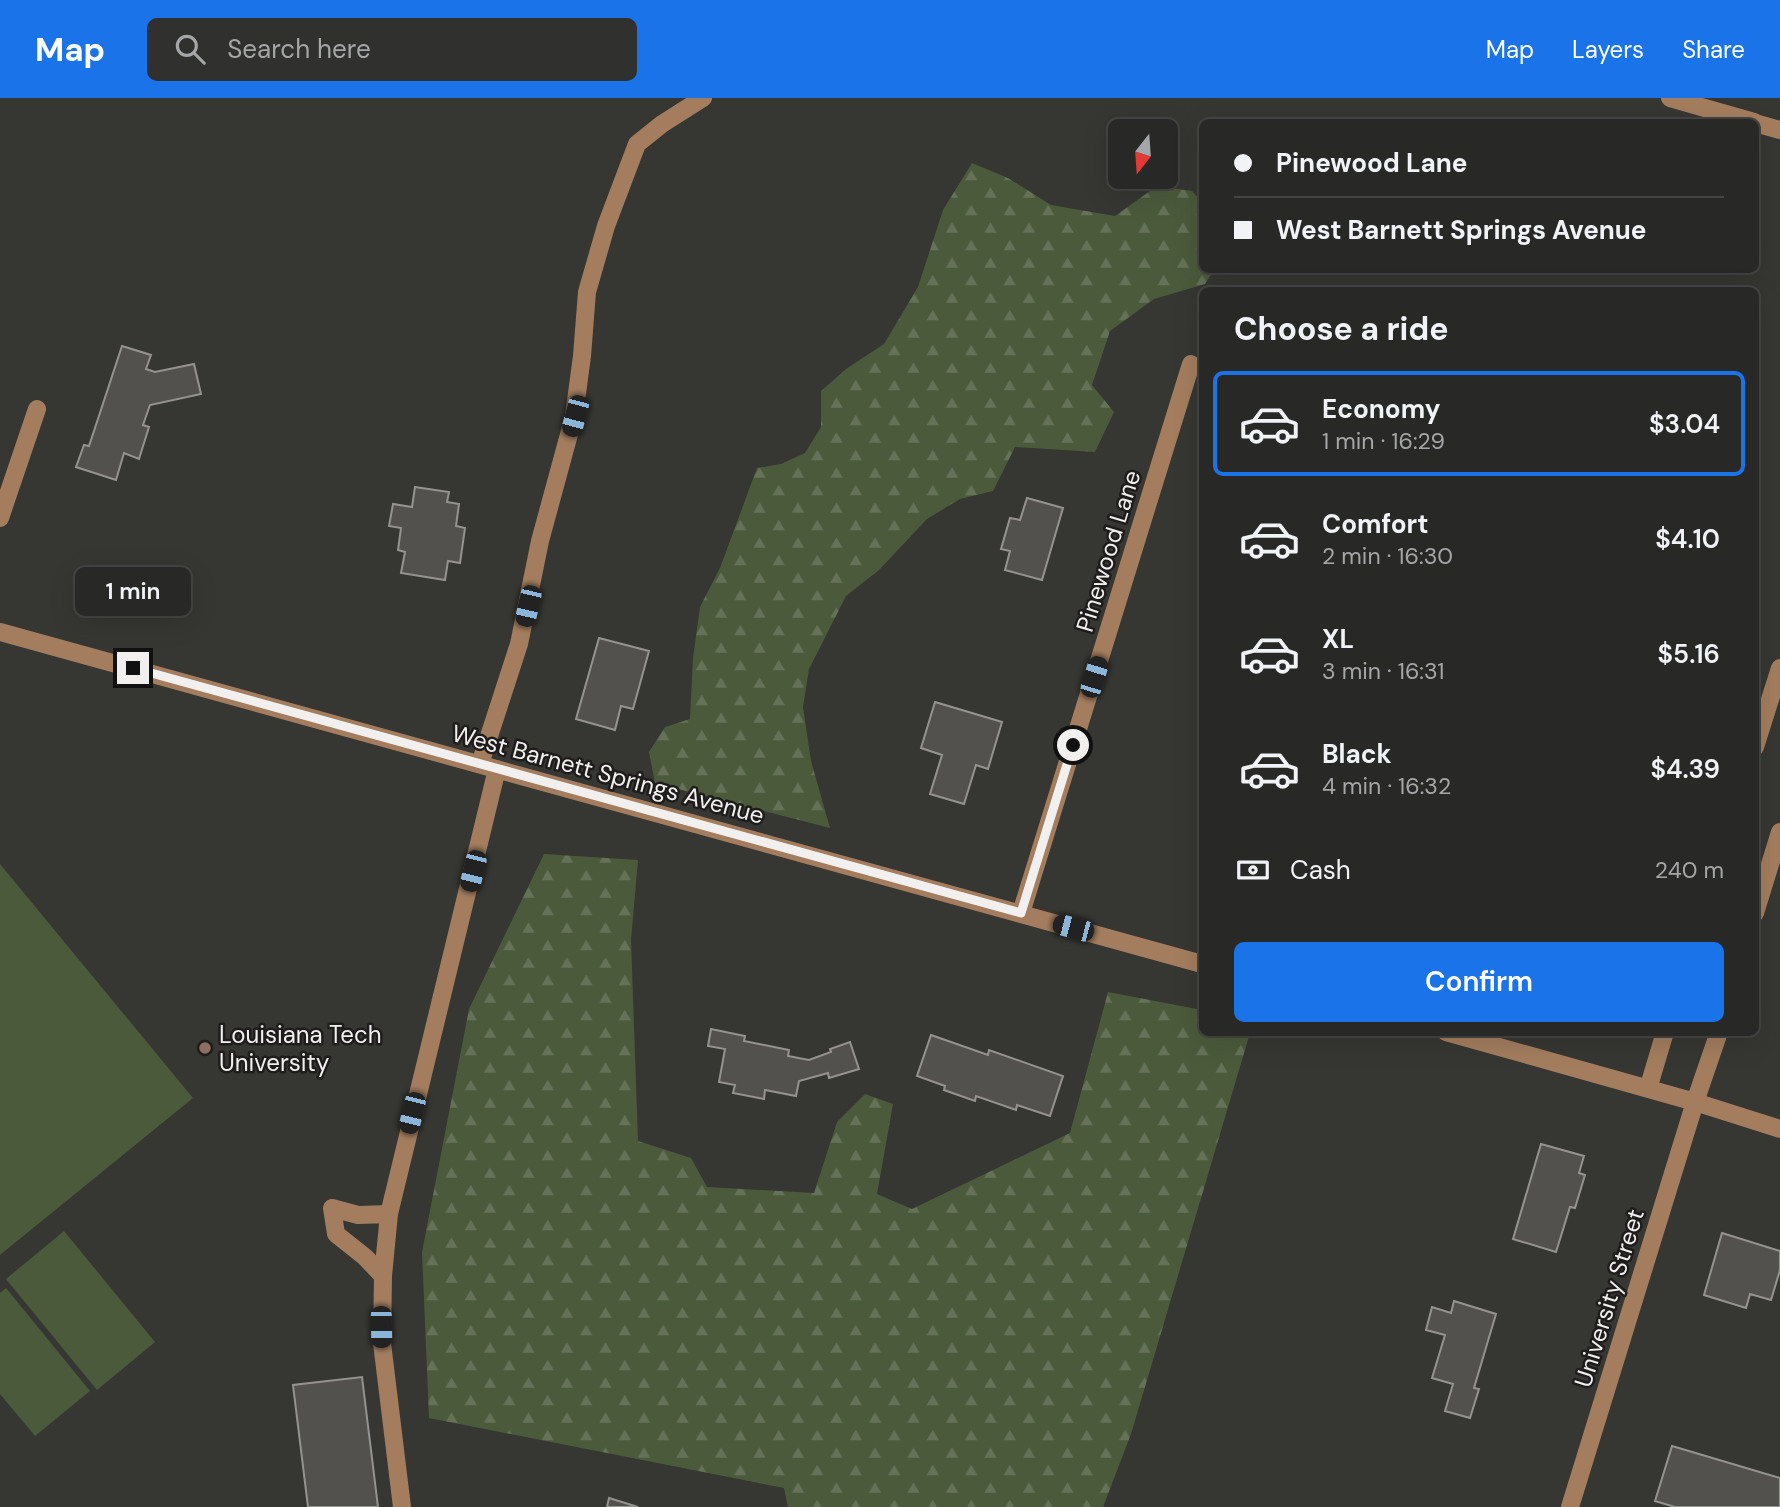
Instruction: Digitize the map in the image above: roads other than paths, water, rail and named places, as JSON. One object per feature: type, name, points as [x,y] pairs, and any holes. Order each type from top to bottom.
[{"type":"street","points":[[402,1507],[382,1343],[383,1276],[389,1214],[540,541],[575,416],[587,292],[606,226],[637,144],[662,124],[703,98]]},
{"type":"street","points":[[1670,98],[1741,119]]},
{"type":"street","points":[[1759,124],[1780,130]]},
{"type":"street","name":"Pinewood Lane","points":[[1021,913],[1191,364]]},
{"type":"street","points":[[0,518],[37,410]]},
{"type":"street","name":"West Barnett Springs Avenue","points":[[0,632],[1199,963]]},
{"type":"street","points":[[1759,734],[1780,668]]},
{"type":"street","points":[[1759,900],[1780,832]]},
{"type":"street","points":[[1460,1036],[1695,1102],[1780,1129]]},
{"type":"street","points":[[1648,1089],[1664,1036]]},
{"type":"street","name":"University Street","points":[[1570,1507],[1718,1036]]},
{"type":"street","points":[[383,1276],[365,1257],[336,1234],[332,1208],[358,1215],[389,1214]]},
{"type":"place","name":"Louisiana Tech University","points":[[205,1048]]}]
